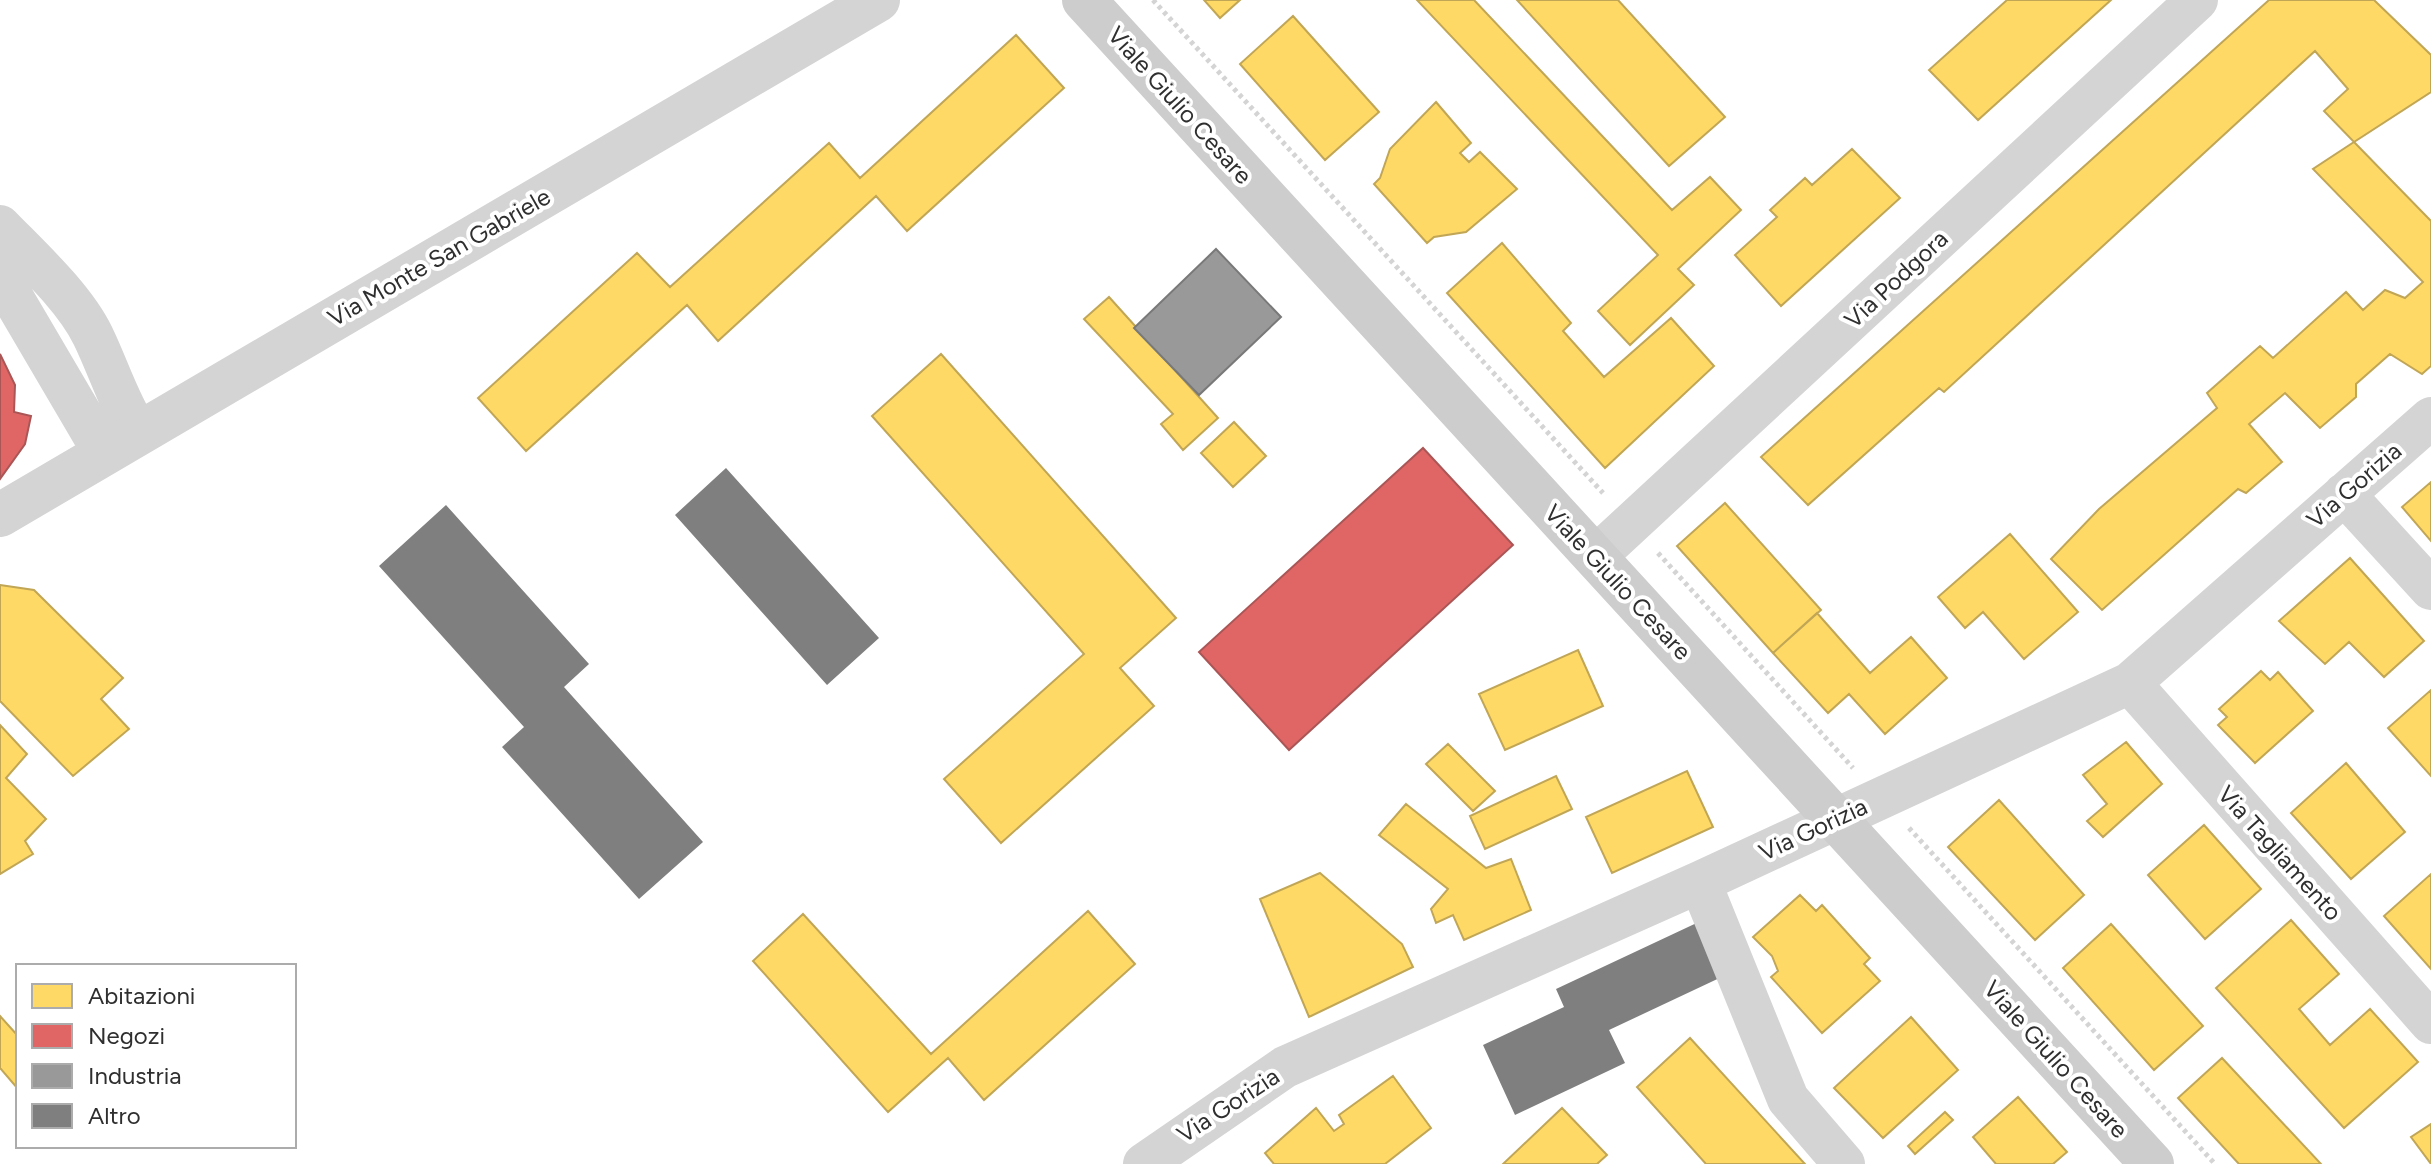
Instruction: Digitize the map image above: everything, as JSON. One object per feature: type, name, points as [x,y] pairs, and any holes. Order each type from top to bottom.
[{"type":"main road","name":"Viale Giulio Cesare","points":[[1084,0],[2152,1164]]},
{"type":"street","name":"Via Monte San Gabriele","points":[[0,515],[878,0]]},
{"type":"street","name":"Via Podgora","points":[[1595,557],[2197,0]]},
{"type":"street","points":[[0,226],[46,273],[92,333],[120,404],[121,442]]},
{"type":"street","points":[[0,276],[121,442]]},
{"type":"street","name":"Via Gorizia","points":[[1168,1157],[1285,1067],[1700,882],[2130,683],[2431,418]]},
{"type":"street","points":[[2344,494],[2431,589]]},
{"type":"street","name":"Via Tagliamento","points":[[2130,683],[2431,1023]]},
{"type":"street","points":[[1700,882],[1788,1099],[1844,1164]]},
{"type":"path","points":[[1153,0],[1611,502]]},
{"type":"path","points":[[1650,544],[1861,777]]},
{"type":"path","points":[[1906,825],[2215,1164]]},
{"type":"building: Abitazioni","points":[[1204,0],[1240,0],[1220,18]]},
{"type":"building: Abitazioni","points":[[1417,0],[1474,0],[1672,210],[1710,177],[1741,210],[1678,269],[1694,285],[1630,345],[1598,311],[1658,255]]},
{"type":"building: Abitazioni","points":[[1517,0],[1618,0],[1725,117],[1669,166]]},
{"type":"building: Abitazioni","points":[[2007,0],[2111,0],[1978,120],[1929,70]]},
{"type":"building: Abitazioni","points":[[2269,0],[2374,0],[2431,55],[2431,92],[2354,142],[2324,111],[2348,89],[2315,51],[1944,392],[1939,388],[1808,505],[1761,457]]},
{"type":"building: Abitazioni","points":[[1293,16],[1379,112],[1325,160],[1240,64]]},
{"type":"building: Abitazioni","points":[[1016,35],[1064,88],[907,231],[876,196],[718,341],[687,305],[526,451],[478,398],[637,253],[670,287],[829,143],[860,178]]},
{"type":"building: Abitazioni","points":[[1436,102],[1471,143],[1460,153],[1469,162],[1480,152],[1517,189],[1466,232],[1434,237],[1427,243],[1374,184],[1380,178],[1390,149]]},
{"type":"building: Abitazioni","points":[[2354,142],[2431,221],[2431,366],[2422,374],[2390,354],[2356,384],[2356,397],[2320,428],[2285,393],[2249,424],[2282,462],[2246,493],[2238,489],[2102,610],[2051,559],[2099,509],[2217,408],[2207,393],[2260,346],[2273,358],[2346,292],[2363,310],[2385,290],[2405,298],[2423,282],[2313,169]]},
{"type":"building: Abitazioni","points":[[1852,149],[1900,198],[1781,306],[1735,255],[1777,217],[1770,210],[1805,178],[1812,185]]},
{"type":"building: Abitazioni","points":[[1502,243],[1571,323],[1563,331],[1604,377],[1671,318],[1714,366],[1605,468],[1447,293]]},
{"type":"building: Abitazioni","points":[[1109,297],[1218,418],[1183,450],[1161,424],[1173,414],[1084,319]]},
{"type":"building: Abitazioni","points":[[941,354],[1176,618],[1120,668],[1154,706],[1001,843],[944,779],[1084,654],[872,416]]},
{"type":"building: Abitazioni","points":[[1234,422],[1266,456],[1233,487],[1201,453]]},
{"type":"building: Abitazioni","points":[[2431,482],[2431,541],[2402,507]]},
{"type":"building: Abitazioni","points":[[1725,503],[1821,610],[1773,653],[1677,546]]},
{"type":"building: Abitazioni","points":[[2010,534],[2078,612],[2024,659],[1983,612],[1965,628],[1938,597]]},
{"type":"building: Abitazioni","points":[[2350,558],[2424,641],[2384,677],[2349,642],[2325,664],[2279,621]]},
{"type":"building: Abitazioni","points":[[0,585],[34,590],[123,678],[101,699],[129,729],[73,776],[0,701]]},
{"type":"building: Abitazioni","points":[[1817,613],[1870,673],[1911,637],[1947,678],[1885,734],[1849,694],[1828,713],[1773,653]]},
{"type":"building: Abitazioni","points":[[1578,650],[1603,706],[1505,750],[1479,694]]},
{"type":"building: Abitazioni","points":[[2261,671],[2270,680],[2278,672],[2313,711],[2255,763],[2218,725],[2227,717],[2219,709]]},
{"type":"building: Abitazioni","points":[[2431,690],[2431,776],[2388,728]]},
{"type":"building: Abitazioni","points":[[0,725],[27,754],[6,778],[46,819],[25,841],[33,854],[0,874]]},
{"type":"building: Abitazioni","points":[[2126,742],[2162,784],[2103,837],[2087,821],[2107,804],[2083,775]]},
{"type":"building: Abitazioni","points":[[1448,744],[1495,791],[1473,811],[1426,764]]},
{"type":"building: Abitazioni","points":[[2346,763],[2405,832],[2351,879],[2291,813]]},
{"type":"building: Abitazioni","points":[[1687,771],[1713,827],[1612,873],[1586,817]]},
{"type":"building: Abitazioni","points":[[1556,776],[1572,809],[1485,849],[1470,816]]},
{"type":"building: Abitazioni","points":[[1999,800],[2084,895],[2035,940],[1948,847]]},
{"type":"building: Abitazioni","points":[[1406,804],[1486,868],[1511,859],[1531,910],[1464,940],[1453,915],[1436,923],[1431,909],[1448,889],[1379,835]]},
{"type":"building: Abitazioni","points":[[2204,825],[2261,889],[2205,939],[2148,875]]},
{"type":"building: Abitazioni","points":[[1320,873],[1402,944],[1413,967],[1309,1017],[1260,899]]},
{"type":"building: Abitazioni","points":[[2431,874],[2431,969],[2384,916]]},
{"type":"building: Abitazioni","points":[[1800,895],[1816,911],[1822,905],[1870,958],[1864,964],[1880,981],[1822,1033],[1771,977],[1778,971],[1772,956],[1753,937]]},
{"type":"building: Abitazioni","points":[[1088,911],[1135,964],[984,1100],[948,1058],[888,1112],[753,961],[803,914],[931,1054]]},
{"type":"building: Abitazioni","points":[[2291,920],[2339,974],[2299,1009],[2330,1045],[2370,1009],[2418,1062],[2344,1128],[2216,988]]},
{"type":"building: Abitazioni","points":[[2111,924],[2203,1026],[2154,1070],[2063,968]]},
{"type":"building: Abitazioni","points":[[0,1016],[16,1034],[16,1087],[0,1068]]},
{"type":"building: Abitazioni","points":[[1911,1017],[1958,1070],[1883,1138],[1834,1088]]},
{"type":"building: Abitazioni","points":[[1690,1038],[1805,1164],[1706,1164],[1637,1087]]},
{"type":"building: Abitazioni","points":[[2222,1058],[2321,1164],[2239,1164],[2178,1098]]},
{"type":"building: Abitazioni","points":[[1393,1076],[1431,1128],[1385,1164],[1274,1164],[1265,1153],[1316,1108],[1334,1131],[1344,1124],[1339,1115]]},
{"type":"building: Abitazioni","points":[[2018,1097],[2067,1152],[2053,1164],[1996,1164],[1973,1137]]},
{"type":"building: Abitazioni","points":[[1562,1108],[1607,1155],[1597,1164],[1503,1164]]},
{"type":"building: Abitazioni","points":[[1945,1112],[1953,1120],[1915,1154],[1908,1146]]},
{"type":"building: Abitazioni","points":[[2431,1124],[2431,1164],[2411,1137]]},
{"type":"building: Negozi","points":[[0,354],[15,385],[14,412],[31,416],[25,444],[0,479]]},
{"type":"building: Negozi","points":[[1423,448],[1513,545],[1289,750],[1199,652]]},
{"type":"building: Industria","points":[[1216,249],[1281,317],[1199,395],[1134,328]]},
{"type":"building: Altro","points":[[726,468],[879,638],[827,685],[675,515]]},
{"type":"building: Altro","points":[[446,505],[589,664],[564,687],[703,842],[639,899],[502,747],[524,727],[379,566]]},
{"type":"building: Altro","points":[[1703,920],[1728,974],[1609,1030],[1625,1063],[1515,1115],[1483,1045],[1564,1007],[1556,989]]}]
